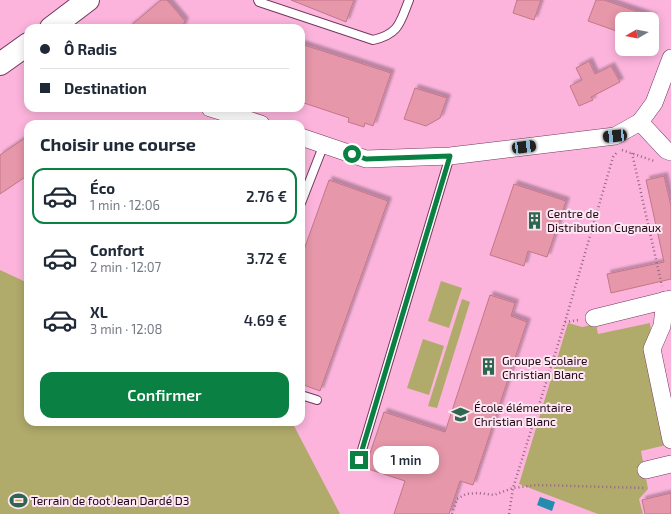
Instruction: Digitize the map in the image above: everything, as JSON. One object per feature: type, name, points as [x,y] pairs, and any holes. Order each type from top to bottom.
[{"type":"main road","points":[[56,24],[88,0]]},
{"type":"main road","points":[[0,64],[24,47]]},
{"type":"street","points":[[305,138],[366,159],[450,156],[615,136],[640,122],[654,103],[671,58]]},
{"type":"street","points":[[223,112],[248,120]]},
{"type":"street","points":[[640,122],[666,150],[666,158]]},
{"type":"street","points":[[594,318],[668,300],[662,326],[652,349],[671,440]]},
{"type":"street","points":[[646,470],[671,464]]},
{"type":"lane","points":[[258,0],[260,2],[373,40],[385,37],[398,29],[409,0]]},
{"type":"lane","points":[[305,193],[324,144]]},
{"type":"lane","points":[[359,460],[450,156]]},
{"type":"lane","points":[[305,396],[316,400]]},
{"type":"path","points":[[509,514],[513,488],[565,322],[613,157],[619,149],[632,153],[666,158]]},
{"type":"path","points":[[632,153],[668,300]]},
{"type":"path","points":[[452,514],[457,499],[466,494],[494,494],[513,488],[553,484],[645,488]]},
{"type":"shaded area","points":[[0,270],[24,281],[24,426],[294,426],[340,514],[0,514]]},
{"type":"shaded area","points":[[441,281],[462,288],[449,328],[428,321]]},
{"type":"shaded area","points":[[462,299],[470,302],[437,408],[428,406]]},
{"type":"shaded area","points":[[568,323],[582,327],[596,324],[598,334],[650,323],[666,445],[641,451],[648,489],[639,499],[643,514],[598,514],[519,484]]},
{"type":"shaded area","points":[[423,339],[444,346],[429,395],[407,388]]},
{"type":"water","points":[[540,497],[555,502],[552,511],[537,505]]},
{"type":"building","points":[[161,0],[167,0],[185,21],[184,24],[133,24]]},
{"type":"building","points":[[291,0],[354,0],[346,22]]},
{"type":"building","points":[[517,0],[541,0],[534,20],[513,13]]},
{"type":"building","points":[[596,0],[604,0],[639,12],[615,12],[615,31],[588,21]]},
{"type":"building","points":[[305,45],[391,73],[373,126],[365,123],[364,127],[348,122],[349,118],[305,103]]},
{"type":"building","points":[[589,61],[595,74],[611,66],[620,82],[591,97],[593,100],[579,106],[570,86],[582,80],[576,68]]},
{"type":"building","points":[[415,88],[447,98],[440,118],[426,126],[404,119]]},
{"type":"building","points":[[24,139],[24,178],[0,194],[0,155]]},
{"type":"building","points":[[664,176],[671,206],[671,279],[611,293],[607,274],[664,262],[646,180]]},
{"type":"building","points":[[329,180],[388,201],[320,391],[305,385],[305,247]]},
{"type":"building","name":"Centre de Distribution Cugnaux","points":[[514,184],[566,201],[547,257],[528,251],[524,266],[490,255]]},
{"type":"building","name":"Groupe Scolaire Christian Blanc","points":[[490,295],[515,303],[511,316],[527,322],[473,485],[460,481],[449,514],[394,514],[405,481],[365,468],[384,412],[445,432]]},
{"type":"building","points":[[671,493],[671,514],[645,514],[642,500]]},
{"type":"place","name":"Centre de Distribution Cugnaux","points":[[534,220]]},
{"type":"place","name":"Groupe Scolaire Christian Blanc","points":[[489,367]]},
{"type":"place","name":"École élémentaire Christian Blanc","points":[[461,414]]},
{"type":"place","name":"Terrain de foot Jean Dardé D3","points":[[18,500]]},
{"type":"route","points":[[352,154],[366,159],[450,156],[359,460]]}]
